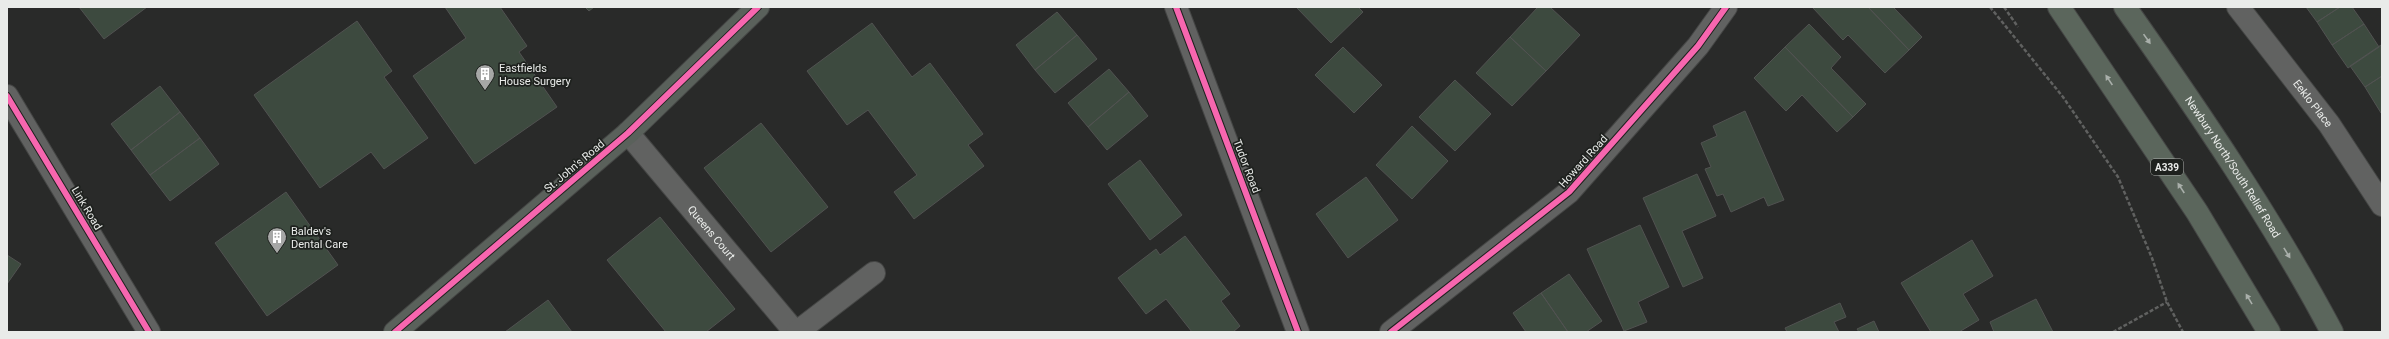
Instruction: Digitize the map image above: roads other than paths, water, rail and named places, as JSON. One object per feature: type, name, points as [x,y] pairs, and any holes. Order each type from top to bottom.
[{"type":"highway","name":"A339","points":[[2059,7],[2197,212],[2270,332]]},
{"type":"highway","name":"Newbury North/South Relief Road","points":[[2125,7],[2197,110],[2307,284],[2332,332]]},
{"type":"main road","name":"St. John's Road","points":[[395,332],[628,132],[758,7]]},
{"type":"street","name":"Tudor Road","points":[[1176,7],[1298,332]]},
{"type":"street","name":"Howard Road","points":[[1391,332],[1569,192],[1698,46],[1726,7]]},
{"type":"street","name":"Eeklo Place","points":[[2238,7],[2329,124],[2382,205]]},
{"type":"street","name":"Link Road","points":[[7,96],[149,332]]},
{"type":"street","name":"Queens Court","points":[[628,132],[796,332],[874,273]]},
{"type":"place","name":"Eastfields House Surgery","points":[[485,91]]},
{"type":"place","name":"Baldev's Dental Care","points":[[277,254]]}]
